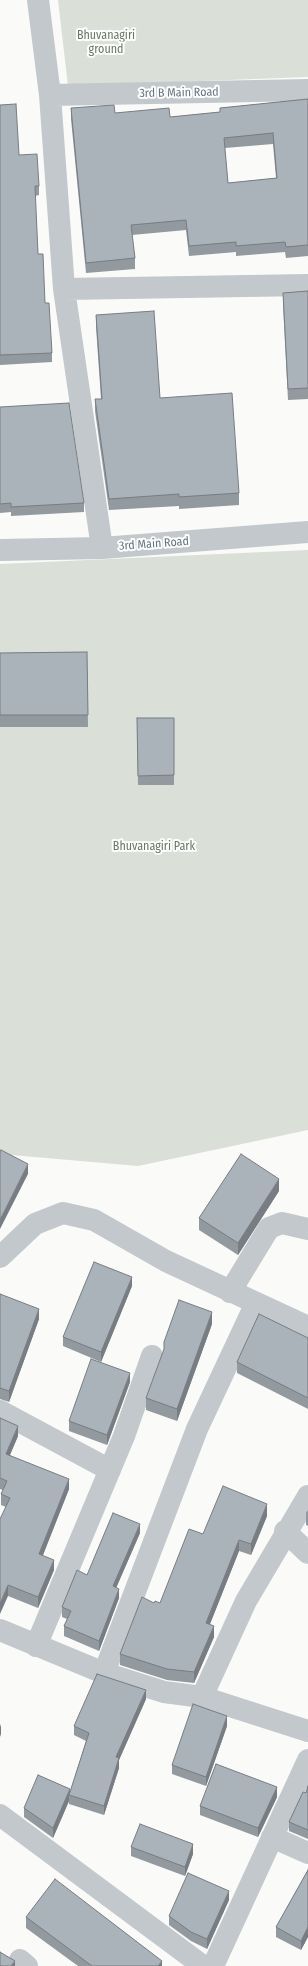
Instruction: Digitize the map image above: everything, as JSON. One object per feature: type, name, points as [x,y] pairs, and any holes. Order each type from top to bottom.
[{"type":"street","points":[[38,0],[50,95],[64,289],[102,548]]},
{"type":"street","name":"3rd B Main Road","points":[[50,95],[308,90]]},
{"type":"street","points":[[64,289],[308,285]]},
{"type":"street","name":"3rd Main Road","points":[[0,550],[102,548],[308,532]]},
{"type":"street","points":[[0,1257],[35,1224],[63,1213],[94,1220],[166,1261],[308,1327]]},
{"type":"street","points":[[230,1292],[269,1228],[282,1223],[308,1229]]},
{"type":"street","points":[[104,1673],[196,1429],[256,1303]]},
{"type":"street","points":[[36,1646],[124,1436],[152,1356]]},
{"type":"street","points":[[0,1411],[110,1470]]},
{"type":"street","points":[[202,1696],[246,1601],[308,1496]]},
{"type":"street","points":[[286,1531],[308,1553]]},
{"type":"street","points":[[0,1630],[104,1673],[164,1692],[202,1696],[308,1731]]},
{"type":"street","points":[[213,1966],[308,1760]]},
{"type":"street","points":[[0,1815],[204,1966]]},
{"type":"street","points":[[272,1837],[308,1853]]},
{"type":"green space","name":"Bhuvanagiri ground","points":[[58,0],[308,0],[308,77],[68,86]]},
{"type":"green space","name":"Bhuvanagiri Park","points":[[308,550],[308,1130],[138,1166],[0,1154],[0,564]]},
{"type":"building","points":[[308,99],[308,245],[286,247],[285,242],[236,246],[236,242],[189,246],[186,220],[131,225],[135,258],[86,263],[71,108],[114,105],[115,113],[169,108],[170,117],[220,112],[220,108]],"holes":[[[273,133],[277,178],[228,183],[224,138]]]},
{"type":"building","points":[[16,104],[19,155],[37,154],[39,186],[35,186],[38,254],[43,254],[45,303],[49,303],[52,353],[0,355],[0,105]]},
{"type":"building","points":[[308,291],[308,388],[288,389],[283,293]]},
{"type":"building","points":[[154,311],[160,398],[232,393],[239,493],[179,497],[179,494],[109,499],[95,399],[102,399],[96,315]]},
{"type":"building","points":[[69,403],[84,503],[11,507],[11,503],[0,504],[0,407]]},
{"type":"building","points":[[87,652],[88,715],[0,715],[0,653]]},
{"type":"building","points":[[137,718],[174,718],[174,775],[138,776]]},
{"type":"building","points":[[1,1150],[28,1164],[0,1220],[0,1152]]},
{"type":"building","points":[[241,1154],[279,1179],[238,1243],[199,1218]]},
{"type":"building","points":[[94,1262],[132,1277],[101,1352],[63,1337]]},
{"type":"building","points":[[0,1294],[39,1309],[9,1391],[0,1388]]},
{"type":"building","points":[[179,1300],[212,1312],[177,1409],[146,1398],[164,1349],[164,1342]]},
{"type":"building","points":[[259,1314],[308,1338],[308,1398],[237,1362]]},
{"type":"building","points":[[91,1359],[130,1373],[107,1435],[69,1421]]},
{"type":"building","points":[[0,1418],[18,1426],[6,1454],[69,1479],[39,1554],[54,1560],[38,1597],[8,1585],[0,1604],[0,1519],[10,1498],[1,1494],[7,1481],[0,1478]]},
{"type":"building","points":[[223,1486],[267,1504],[251,1544],[239,1540],[206,1623],[214,1626],[194,1672],[167,1669],[120,1654],[142,1597],[154,1603],[155,1601],[160,1603],[189,1529],[203,1534]]},
{"type":"building","points":[[113,1513],[140,1524],[113,1586],[119,1589],[99,1641],[64,1626],[71,1611],[62,1607],[77,1570],[87,1575]]},
{"type":"building","points":[[97,1674],[146,1690],[116,1757],[119,1758],[104,1806],[69,1795],[89,1733],[74,1726]]},
{"type":"building","points":[[193,1704],[227,1716],[206,1777],[172,1765]]},
{"type":"building","points":[[216,1764],[277,1787],[258,1828],[200,1806]]},
{"type":"building","points":[[38,1775],[70,1789],[53,1828],[24,1808]]},
{"type":"building","points":[[308,1786],[308,1830],[289,1822],[303,1792],[306,1793]]},
{"type":"building","points":[[140,1824],[193,1844],[185,1867],[131,1847]]},
{"type":"building","points":[[308,1870],[308,1927],[301,1941],[276,1927]]},
{"type":"building","points":[[188,1873],[229,1891],[207,1939],[191,1932],[169,1916]]},
{"type":"building","points":[[55,1879],[162,1961],[158,1966],[92,1966],[26,1917]]},
{"type":"building","points":[[0,1952],[15,1961],[11,1966],[0,1966]]}]
